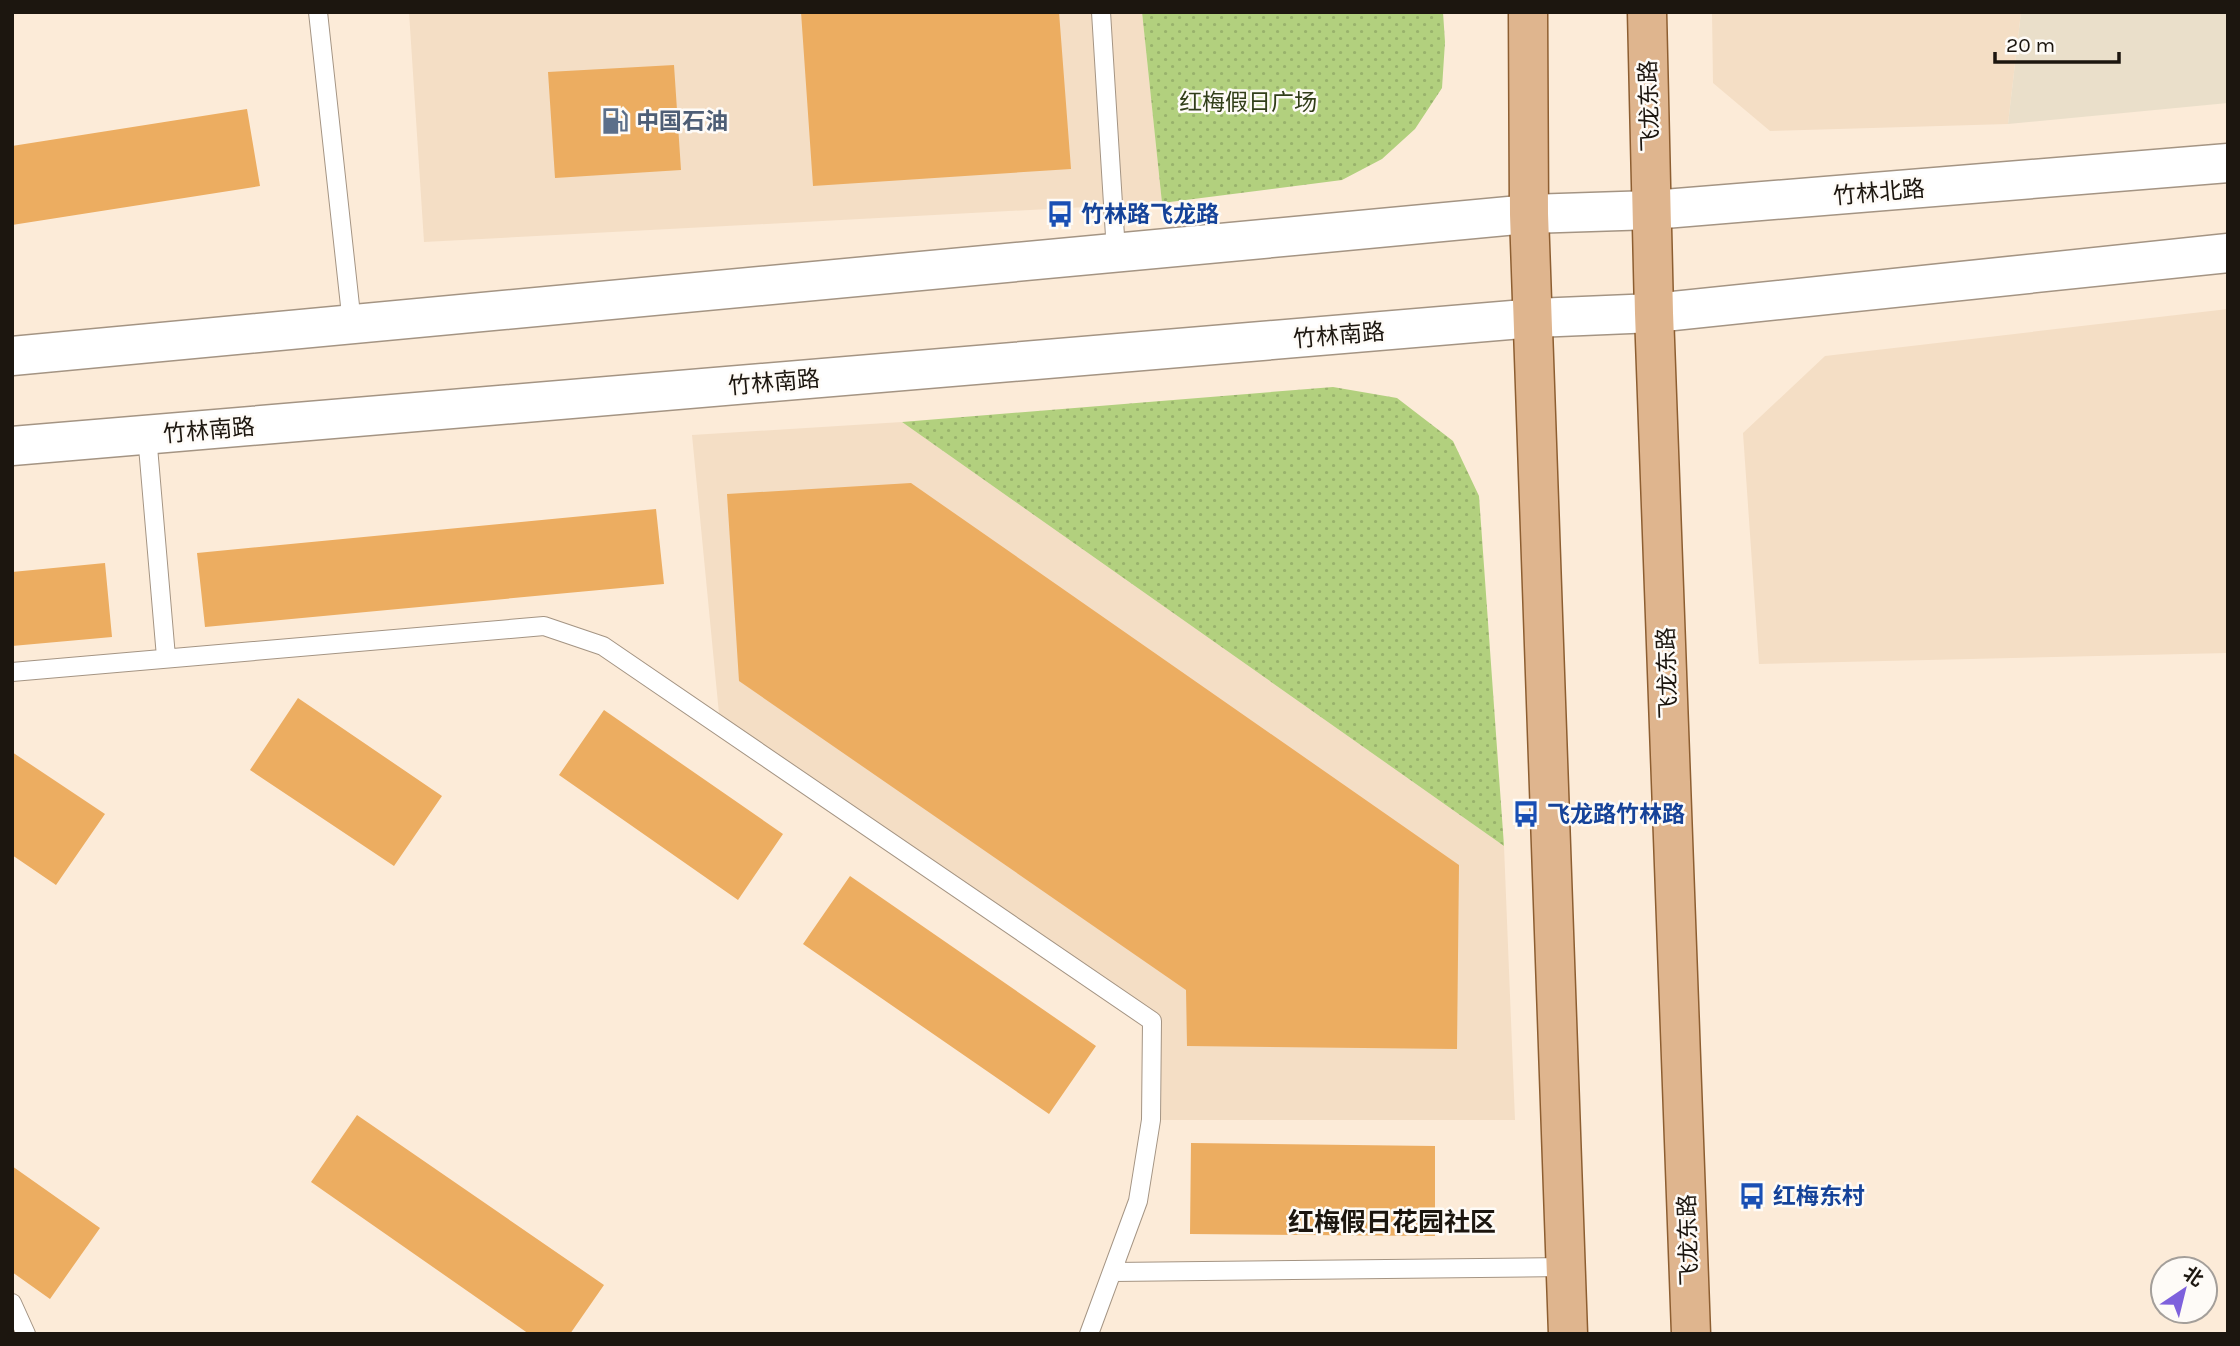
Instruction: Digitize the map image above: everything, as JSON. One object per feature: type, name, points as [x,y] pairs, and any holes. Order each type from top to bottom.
[{"type":"main road","points":[[1528,12],[1529,214],[1535,318],[1568,1334]]},
{"type":"main road","name":"飞龙东路","points":[[1647,12],[1654,313],[1691,1334]]},
{"type":"main road","name":"竹林北路","points":[[1529,214],[1652,210],[2228,163]]},
{"type":"main road","points":[[12,356],[1529,214]]},
{"type":"main road","points":[[1535,318],[1654,313],[2228,253]]},
{"type":"main road","name":"竹林南路","points":[[12,446],[1535,318]]},
{"type":"lane","points":[[317,12],[352,324]]},
{"type":"lane","points":[[1101,12],[1116,252]]},
{"type":"lane","points":[[147,435],[166,657]]},
{"type":"lane","points":[[12,671],[544,626],[603,646],[1152,1021],[1152,1120],[1138,1201],[1089,1334]]},
{"type":"lane","points":[[1113,1272],[1566,1267]]},
{"type":"lane","points":[[12,1303],[26,1334]]},
{"type":"shaded area","points":[[409,12],[1142,12],[1162,203],[424,242]]},
{"type":"shaded area","points":[[1712,12],[2021,12],[2008,124],[1770,131],[1713,83]]},
{"type":"shaded area","points":[[2021,12],[2228,12],[2228,103],[2008,124]]},
{"type":"shaded area","points":[[2228,309],[2228,653],[1759,664],[1743,433],[1825,356]]},
{"type":"shaded area","points":[[902,422],[1504,846],[1515,1120],[1151,1120],[1152,1021],[720,724],[692,435]]},
{"type":"green space","name":"红梅假日广场","points":[[1142,12],[1443,12],[1445,42],[1442,88],[1415,129],[1382,159],[1342,180],[1162,203]]},
{"type":"green space","points":[[1333,387],[1397,398],[1453,441],[1479,496],[1504,846],[902,422]]},
{"type":"building","points":[[801,12],[1059,12],[1071,169],[813,186]]},
{"type":"building","name":"中国石油","points":[[674,65],[681,170],[555,178],[548,72]]},
{"type":"building","points":[[247,109],[260,186],[12,225],[12,146]]},
{"type":"building","points":[[911,483],[1459,865],[1457,1049],[1187,1046],[1186,990],[739,681],[727,494]]},
{"type":"building","points":[[656,509],[664,584],[205,627],[197,553]]},
{"type":"building","points":[[105,563],[112,637],[12,646],[12,572]]},
{"type":"building","points":[[298,698],[442,796],[394,866],[250,770]]},
{"type":"building","points":[[604,710],[783,834],[738,900],[559,775]]},
{"type":"building","points":[[12,752],[105,814],[56,885],[12,855]]},
{"type":"building","points":[[850,876],[1096,1046],[1049,1114],[803,944]]},
{"type":"building","points":[[357,1115],[604,1285],[570,1334],[529,1334],[311,1182]]},
{"type":"building","points":[[1191,1143],[1435,1146],[1435,1236],[1190,1234]]},
{"type":"building","points":[[12,1166],[100,1228],[50,1299],[12,1272]]},
{"type":"place","name":"中国石油","points":[[615,121]]},
{"type":"place","name":"竹林路飞龙路","points":[[1060,214]]},
{"type":"place","name":"飞龙路竹林路","points":[[1526,814]]},
{"type":"place","name":"红梅东村","points":[[1752,1196]]},
{"type":"district","name":"红梅假日花园社区","points":[[1392,1222]]}]
